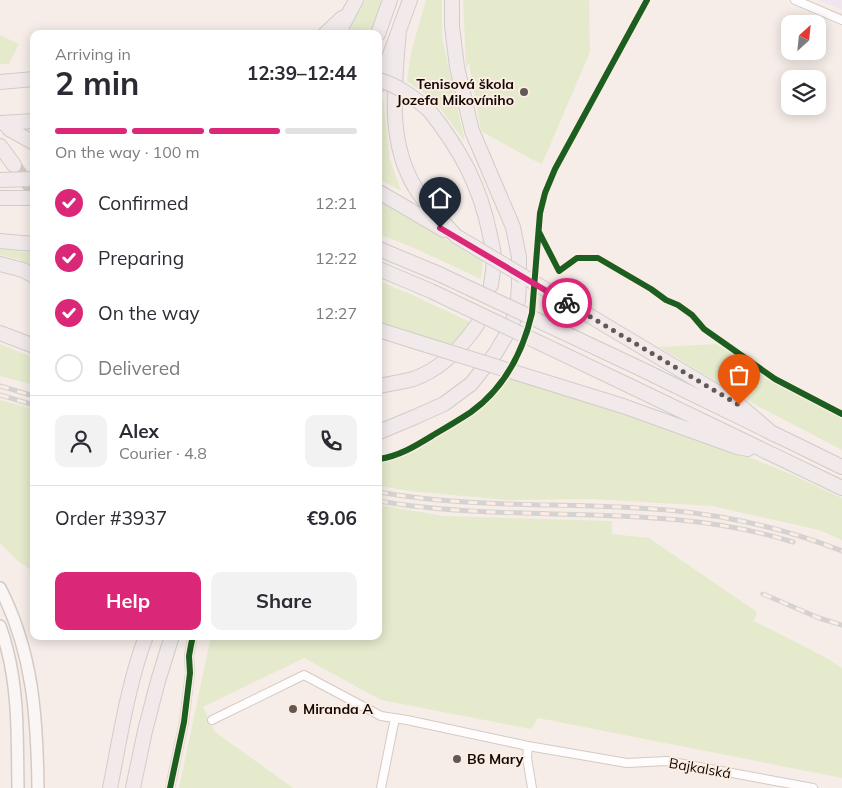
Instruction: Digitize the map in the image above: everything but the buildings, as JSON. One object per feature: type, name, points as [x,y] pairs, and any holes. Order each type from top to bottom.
[{"type":"highway","points":[[379,30],[390,0]]},
{"type":"highway","points":[[382,77],[410,0]]},
{"type":"highway","points":[[382,431],[444,404],[471,384],[495,354],[512,324],[518,300],[520,284],[519,257],[513,226],[472,131],[456,67],[452,26],[452,0]]},
{"type":"highway","points":[[330,30],[353,4]]},
{"type":"highway","points":[[340,30],[353,4]]},
{"type":"highway","points":[[399,30],[394,110],[399,147],[406,170],[415,187],[427,204],[456,236]]},
{"type":"highway","points":[[0,82],[30,79]]},
{"type":"highway","points":[[382,81],[406,92],[429,110],[448,134],[462,158],[475,183],[487,218],[494,257],[491,285]]},
{"type":"highway","points":[[5,126],[30,122]]},
{"type":"highway","points":[[5,126],[30,141]]},
{"type":"highway","points":[[0,146],[14,166]]},
{"type":"highway","points":[[0,180],[30,179]]},
{"type":"highway","points":[[382,194],[739,405],[774,434]]},
{"type":"highway","points":[[0,198],[30,198]]},
{"type":"highway","points":[[0,241],[30,244]]},
{"type":"highway","points":[[382,250],[439,274],[639,368],[842,467]]},
{"type":"highway","points":[[0,264],[30,274]]},
{"type":"highway","points":[[382,270],[431,291],[842,488]]},
{"type":"highway","points":[[382,385],[413,379],[432,370],[447,360],[465,342],[477,325]]},
{"type":"highway","points":[[382,331],[623,406],[737,447],[766,451]]},
{"type":"highway","points":[[0,333],[30,344]]},
{"type":"highway","points":[[382,337],[417,342]]},
{"type":"highway","points":[[110,788],[127,703],[145,640]]},
{"type":"highway","points":[[134,788],[145,731],[171,640]]},
{"type":"main road","points":[[0,588],[18,630],[29,670],[37,742],[38,788]]},
{"type":"main road","points":[[0,626],[15,685],[18,716],[18,787]]},
{"type":"street","points":[[795,0],[842,20]]},
{"type":"street","points":[[170,788],[184,722],[190,673],[189,656],[192,640]]},
{"type":"street","name":"Bajkalská","points":[[212,720],[304,675],[381,716],[528,746],[627,763],[667,761],[813,788]]},
{"type":"street","points":[[381,788],[395,718]]},
{"type":"street","points":[[528,746],[527,758],[532,788]]},
{"type":"shaded area","points":[[818,0],[842,0],[842,10]]},
{"type":"green space","points":[[365,0],[383,0],[372,30],[349,30]]},
{"type":"green space","points":[[426,0],[442,0],[442,37],[465,142],[440,108],[407,81],[411,52]]},
{"type":"green space","name":"Tenisová škola Jozefa Mikovíniho","points":[[463,0],[589,0],[590,52],[542,164],[481,131],[469,63],[466,68]]},
{"type":"green space","points":[[0,35],[19,44],[9,64],[0,64]]},
{"type":"green space","points":[[383,99],[390,159],[401,191],[382,181]]},
{"type":"green space","points":[[382,202],[483,261],[481,279],[382,235]]},
{"type":"green space","points":[[0,249],[30,253],[30,264],[20,260],[0,255]]},
{"type":"green space","points":[[382,282],[470,322],[452,346],[382,324]]},
{"type":"green space","points":[[0,344],[30,356],[30,384],[0,376]]},
{"type":"green space","points":[[716,344],[842,419],[842,450],[754,404],[659,347]]},
{"type":"green space","points":[[509,379],[682,430],[793,475],[842,498],[842,540],[819,530],[712,506],[591,499],[505,500],[382,486],[382,462],[414,452],[473,414]]},
{"type":"green space","points":[[0,400],[30,408],[30,569],[19,562],[0,543]]},
{"type":"green space","points":[[382,506],[444,516],[612,521],[612,534],[649,538],[757,612],[754,621],[825,657],[842,668],[842,778],[538,718],[531,729],[381,700],[304,658],[203,707],[215,732],[293,788],[179,788],[210,640],[382,640]]},
{"type":"tunnel","points":[[14,165],[30,187]]},
{"type":"railway","points":[[0,386],[30,395]]},
{"type":"railway","points":[[0,395],[30,404]]},
{"type":"railway","points":[[382,492],[453,501],[602,506],[677,511],[740,521],[782,531],[842,551]]},
{"type":"railway","points":[[382,501],[483,512],[639,517],[691,521],[742,529],[793,542]]},
{"type":"railway","points":[[763,594],[819,618],[842,625]]},
{"type":"cycle path","points":[[382,458],[408,450],[471,412],[493,392],[510,368],[523,342],[532,313],[540,213],[545,193],[555,169],[647,0]]},
{"type":"cycle path","points":[[539,232],[559,271],[577,258],[598,258],[666,300],[678,305],[692,315],[704,329],[775,379],[842,414]]},
{"type":"cycle path","points":[[170,788],[184,722],[190,673],[189,656],[192,640]]},
{"type":"way so far","points":[[567,303],[739,405]]},
{"type":"place","name":"Tenisová škola Jozefa Mikovíniho","points":[[524,92]]},
{"type":"place","name":"Miranda A","points":[[293,709]]},
{"type":"place","name":"B6 Mary","points":[[457,759]]},
{"type":"route","points":[[440,228],[567,303]]}]
